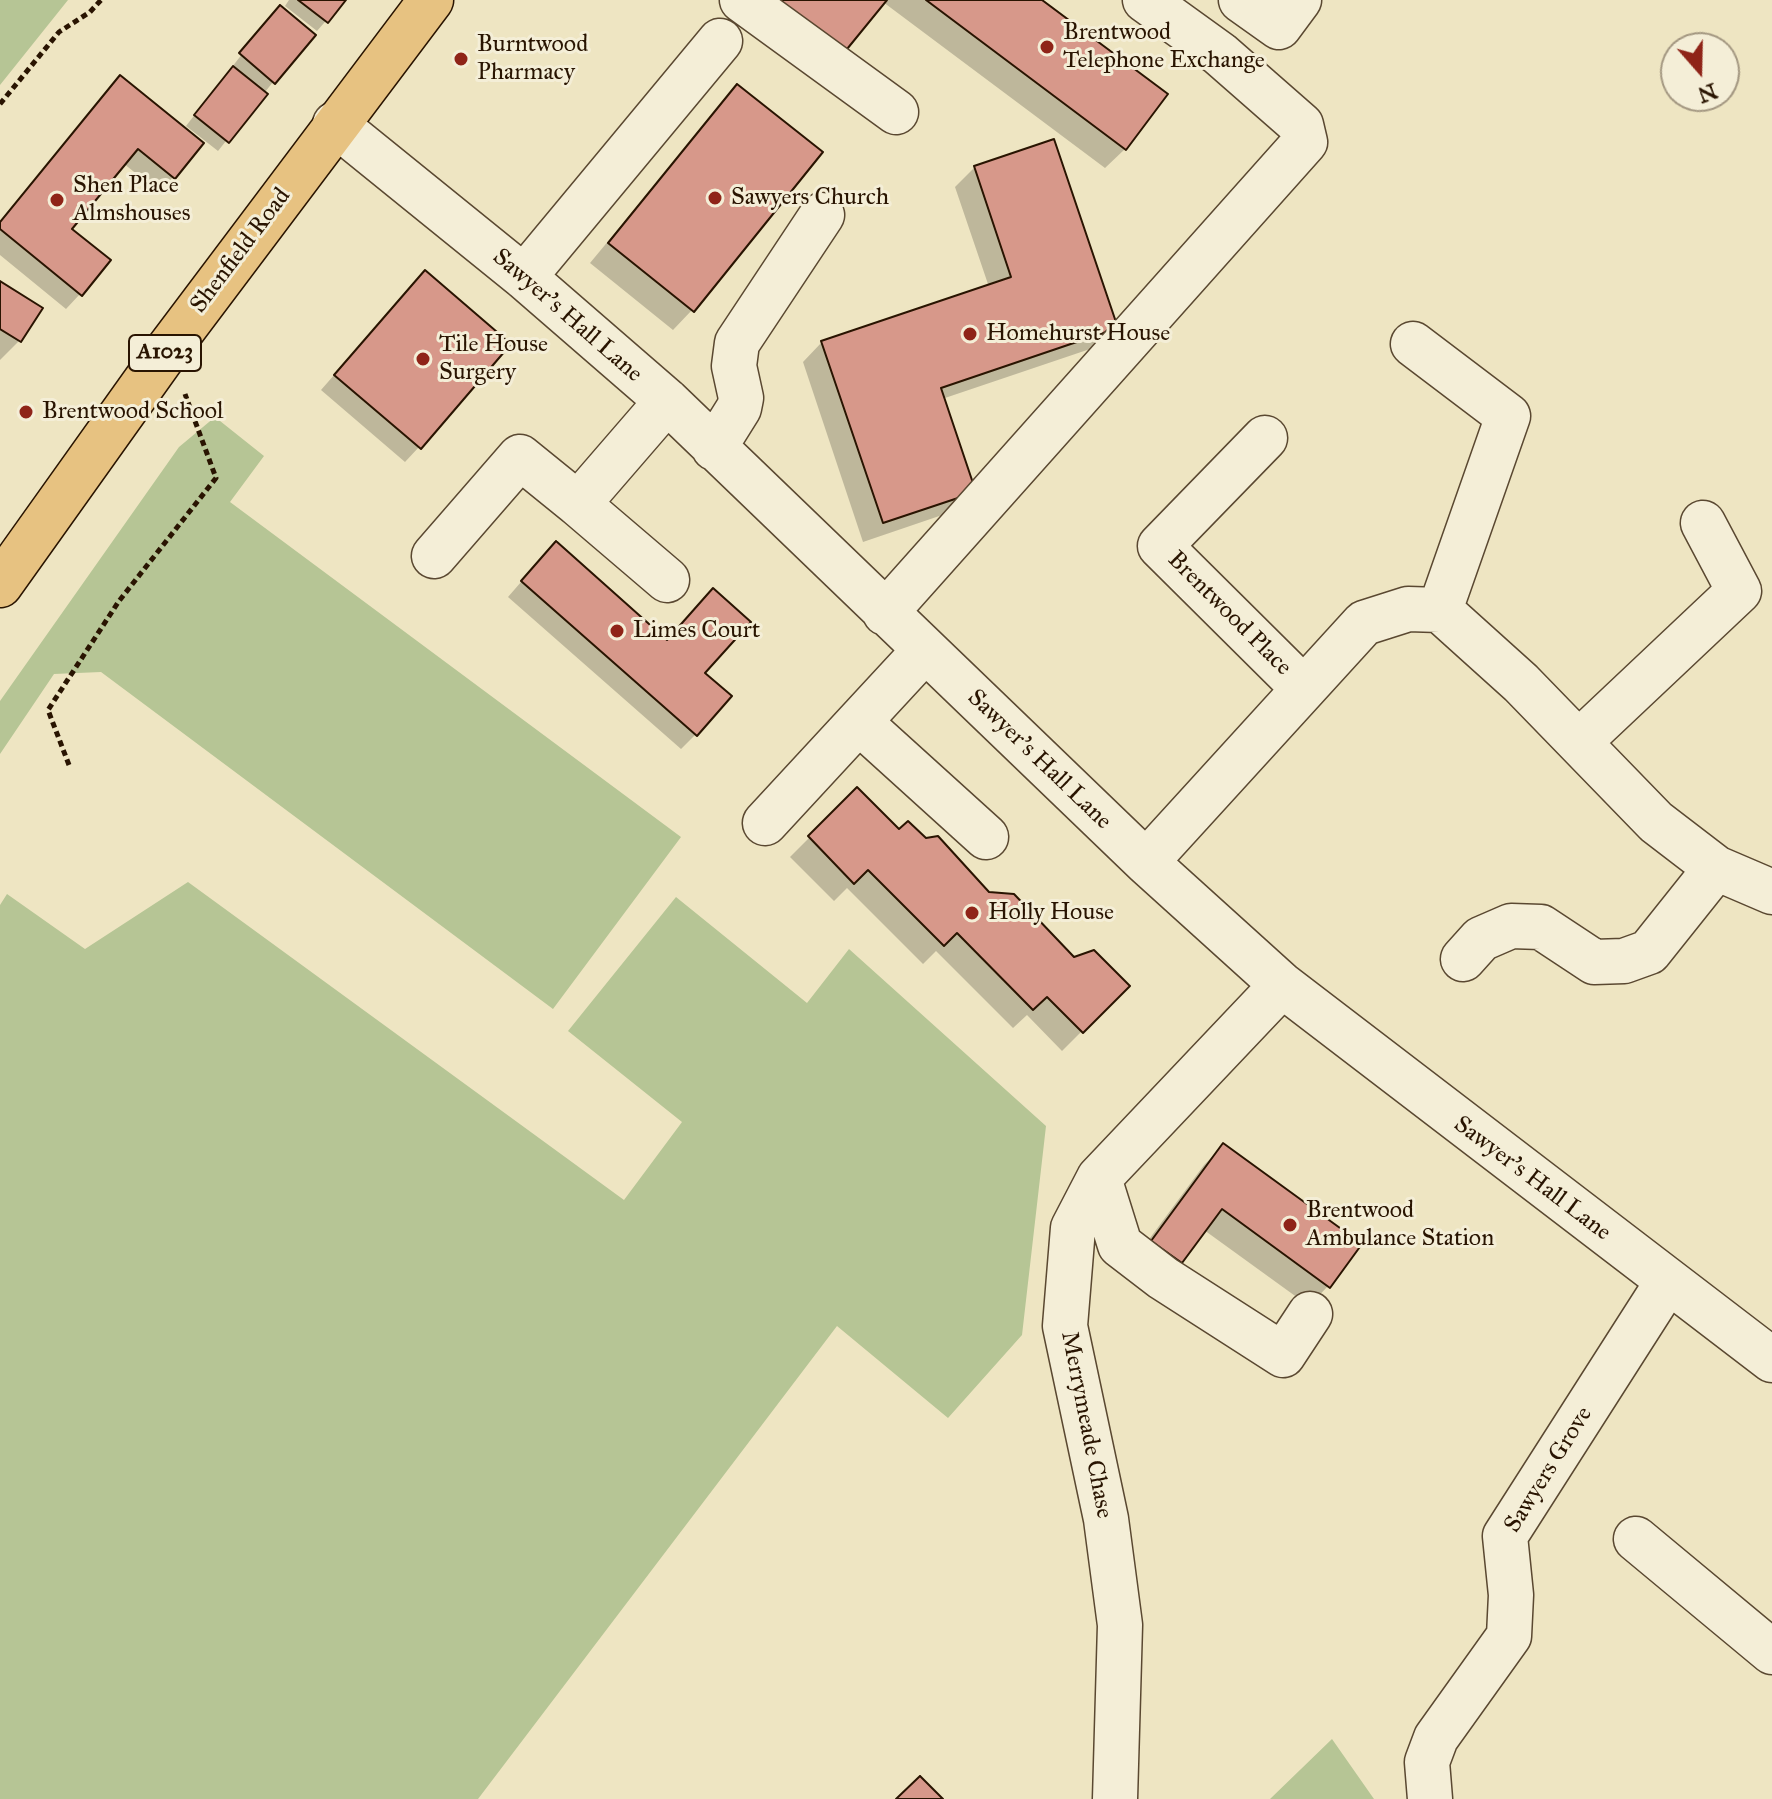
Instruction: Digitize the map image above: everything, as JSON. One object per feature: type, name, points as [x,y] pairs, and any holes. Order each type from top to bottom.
[{"type":"main road","name":"Shenfield Road","points":[[0,585],[169,348],[431,0]]},
{"type":"street","points":[[742,0],[896,112]]},
{"type":"street","points":[[1150,5],[1232,0]]},
{"type":"street","points":[[1241,0],[1279,27],[1299,0]]},
{"type":"street","points":[[885,613],[1305,142],[1301,125],[1220,54],[1150,5]]},
{"type":"street","points":[[524,277],[720,41]]},
{"type":"street","name":"Sawyer's Hall Lane","points":[[335,124],[524,277],[667,401],[1146,862],[1282,985],[1772,1360]]},
{"type":"street","points":[[714,448],[739,408],[741,398],[734,366],[737,343],[822,215]]},
{"type":"street","points":[[1413,344],[1508,416],[1440,610],[1580,741],[1656,822],[1716,868],[1772,892]]},
{"type":"street","points":[[578,504],[667,401]]},
{"type":"street","name":"Brentwood Place","points":[[1265,438],[1160,546],[1302,687]]},
{"type":"street","points":[[434,556],[520,457],[667,580]]},
{"type":"street","points":[[1580,741],[1739,591],[1703,523]]},
{"type":"street","name":"Brentwood Place","points":[[1146,862],[1302,687],[1364,623],[1408,609],[1440,610]]},
{"type":"street","points":[[765,823],[925,650]]},
{"type":"street","points":[[859,722],[986,837]]},
{"type":"street","points":[[1463,959],[1481,939],[1511,926],[1541,927],[1594,962],[1624,961],[1649,952],[1716,868]]},
{"type":"street","name":"Merrymeade Chase","points":[[1115,1799],[1120,1625],[1106,1519],[1065,1326],[1073,1228],[1099,1178],[1282,985]]},
{"type":"street","points":[[1099,1178],[1120,1245],[1163,1278],[1283,1355],[1310,1314]]},
{"type":"street","name":"Sawyers Grove","points":[[1430,1799],[1427,1762],[1436,1738],[1509,1636],[1511,1595],[1505,1536],[1668,1281]]},
{"type":"street","points":[[1636,1539],[1772,1652]]},
{"type":"path","points":[[0,104],[59,32],[90,12],[101,0]]},
{"type":"path","points":[[69,765],[48,710],[119,601],[216,478],[169,348]]},
{"type":"green space","points":[[0,0],[68,0],[0,85]]},
{"type":"green space","points":[[215,417],[264,456],[230,502],[681,837],[553,1009],[101,672],[54,674],[0,754],[0,701],[179,447]]},
{"type":"green space","points":[[188,882],[624,1200],[682,1122],[568,1031],[676,897],[807,1003],[849,949],[1046,1126],[1022,1335],[948,1418],[837,1326],[478,1799],[0,1799],[0,905],[7,894],[85,949]]},
{"type":"green space","points":[[1332,1739],[1374,1799],[1270,1799]]},
{"type":"building","points":[[298,0],[346,0],[328,23]]},
{"type":"building","points":[[776,0],[887,0],[843,54]]},
{"type":"building","name":"Brentwood Telephone Exchange","points":[[926,0],[1042,0],[1168,94],[1126,150]]},
{"type":"building","points":[[280,5],[316,35],[275,84],[239,53]]},
{"type":"building","points":[[233,66],[268,94],[229,143],[194,115]]},
{"type":"building","name":"Shen Place Almshouses","points":[[120,75],[204,143],[175,179],[138,149],[72,229],[111,260],[82,296],[0,229],[0,222]]},
{"type":"building","name":"Sawyers Church","points":[[737,84],[823,152],[694,312],[608,243]]},
{"type":"building","name":"Homehurst House","points":[[1054,139],[1118,328],[941,388],[976,492],[883,523],[821,341],[1011,277],[974,166]]},
{"type":"building","name":"Tile House Surgery","points":[[425,270],[511,344],[421,449],[334,375]]},
{"type":"building","points":[[0,281],[43,308],[21,342],[0,329]]},
{"type":"building","name":"Limes Court","points":[[556,541],[667,640],[713,588],[751,622],[705,673],[732,696],[697,736],[521,581]]},
{"type":"building","name":"Holly House","points":[[857,787],[899,829],[908,821],[926,838],[938,836],[989,892],[1014,894],[1074,957],[1094,950],[1130,986],[1083,1033],[1047,997],[1033,1010],[957,933],[944,946],[868,870],[854,884],[808,836]]},
{"type":"building","name":"Brentwood Ambulance Station","points":[[1223,1143],[1362,1244],[1330,1288],[1222,1209],[1182,1263],[1151,1241]]},
{"type":"building","points":[[920,1776],[943,1799],[896,1799]]},
{"type":"place","name":"Brentwood Telephone Exchange","points":[[1047,47]]},
{"type":"place","name":"Burntwood Pharmacy","points":[[461,59]]},
{"type":"place","name":"Sawyers Church","points":[[715,198]]},
{"type":"place","name":"Shen Place Almshouses","points":[[57,200]]},
{"type":"place","name":"Homehurst House","points":[[970,334]]},
{"type":"place","name":"Tile House Surgery","points":[[423,359]]},
{"type":"place","name":"Brentwood School","points":[[26,412]]},
{"type":"place","name":"Limes Court","points":[[617,631]]},
{"type":"place","name":"Holly House","points":[[972,913]]},
{"type":"place","name":"Brentwood Ambulance Station","points":[[1290,1225]]}]
